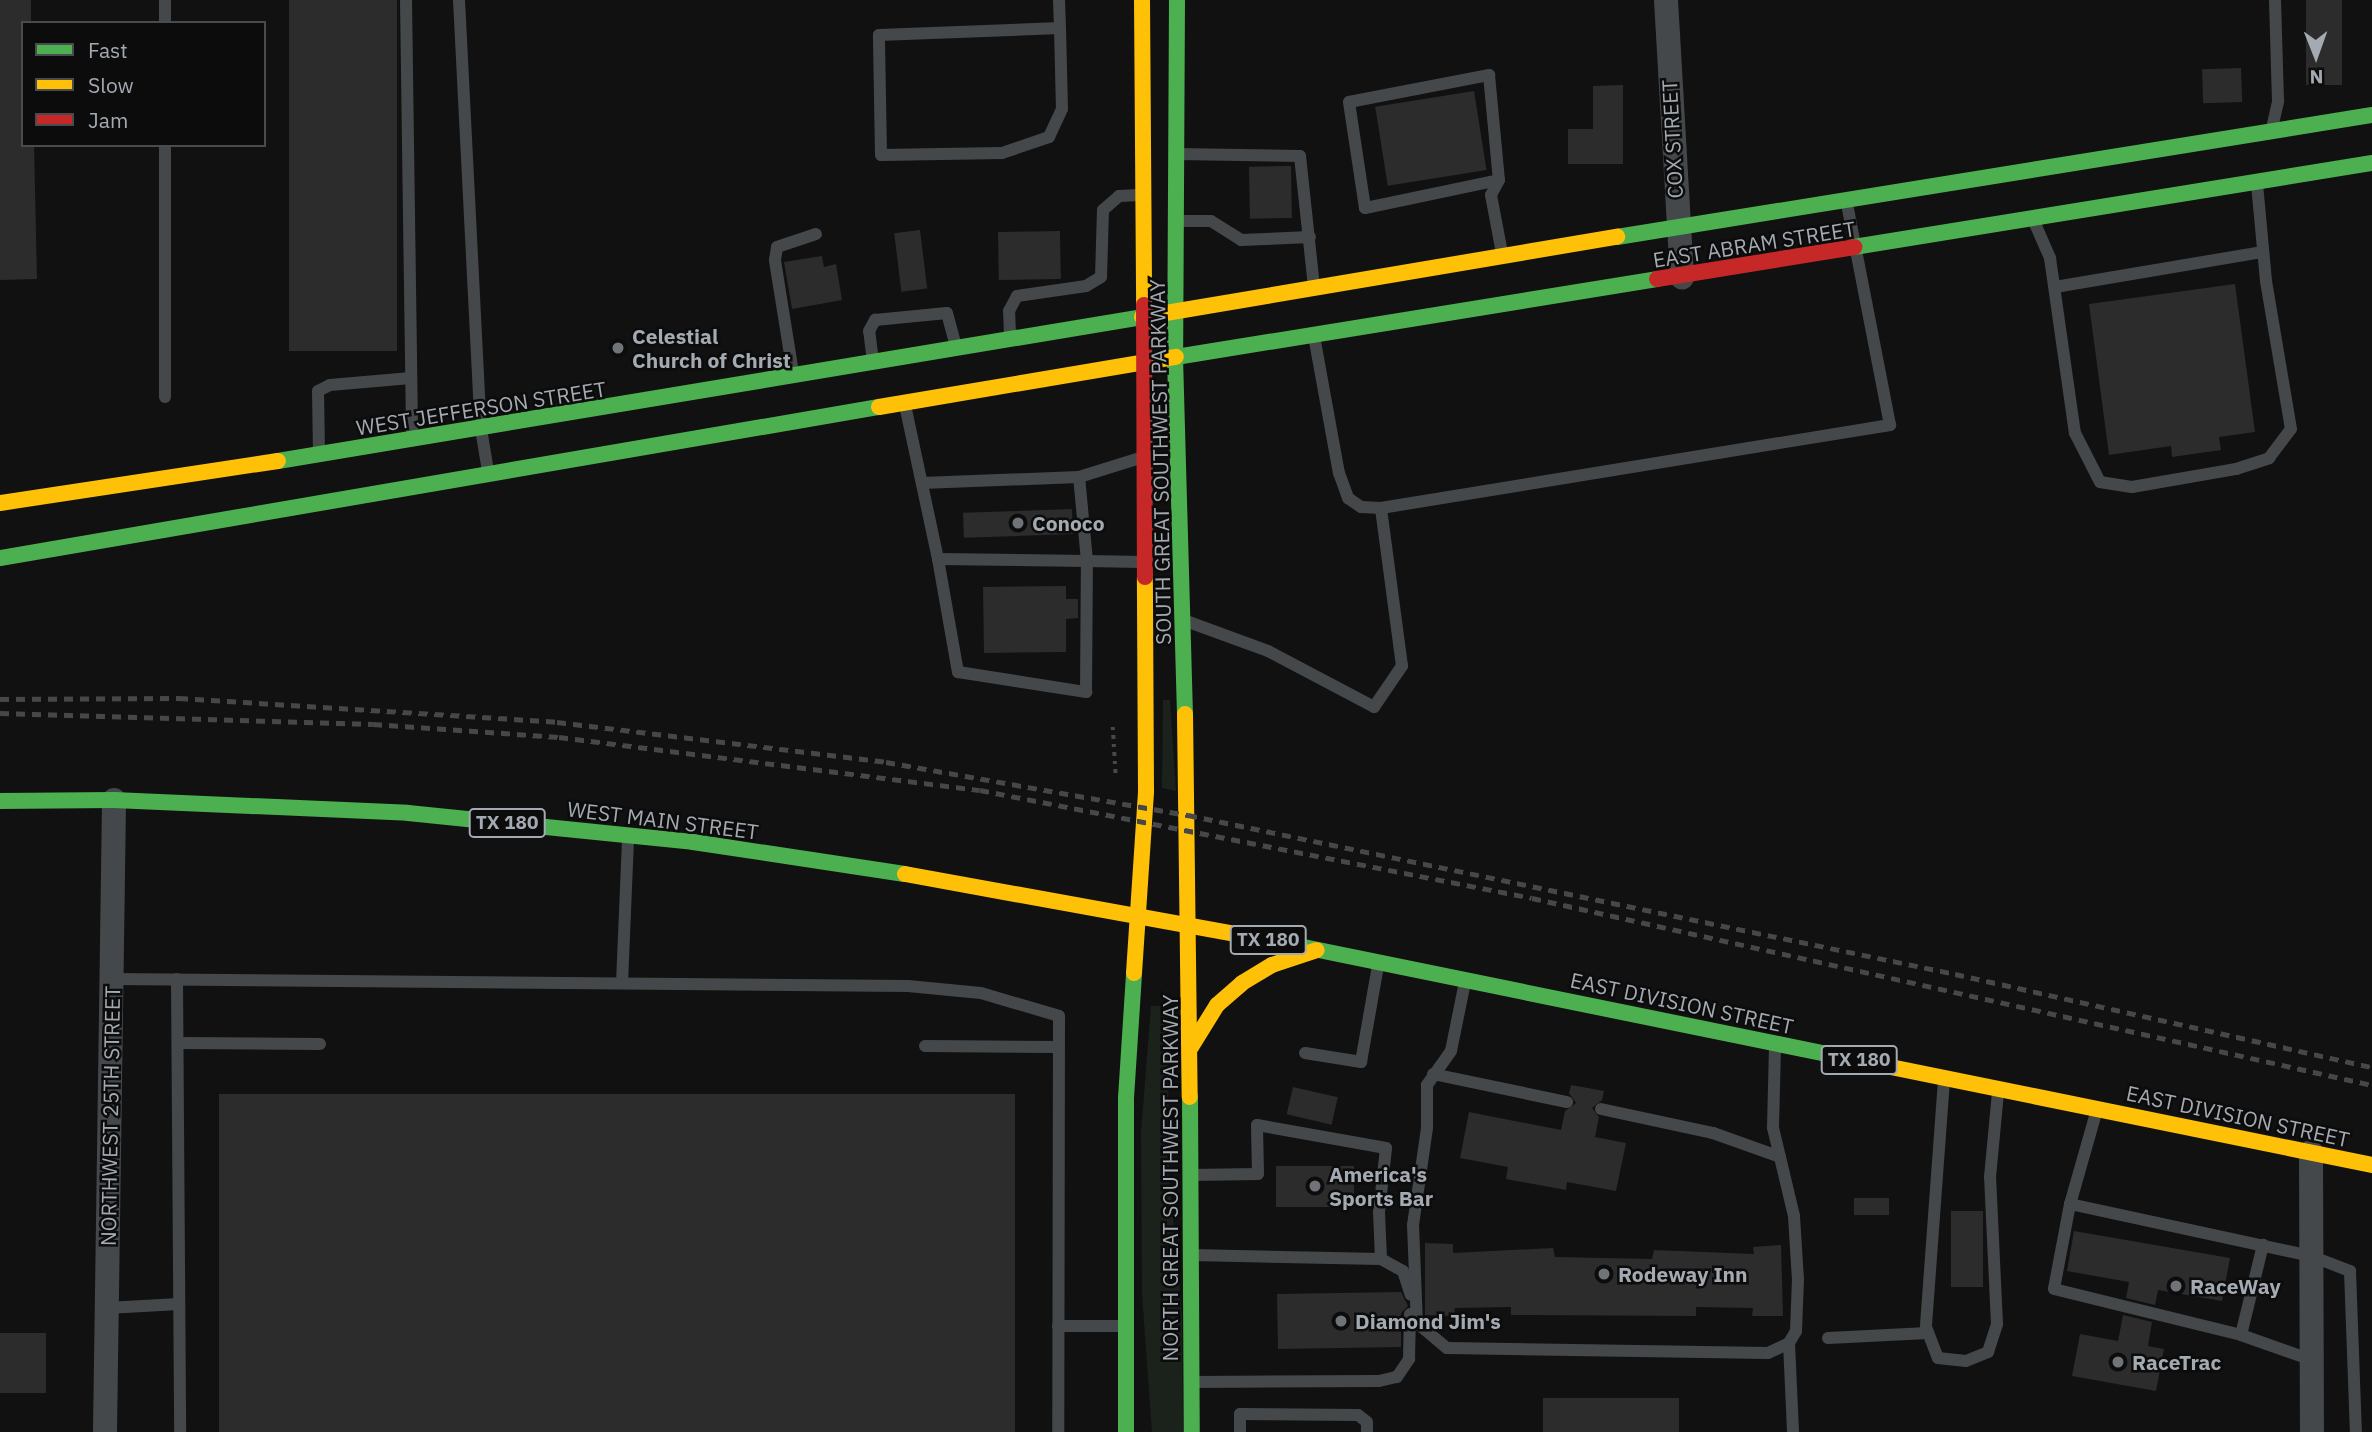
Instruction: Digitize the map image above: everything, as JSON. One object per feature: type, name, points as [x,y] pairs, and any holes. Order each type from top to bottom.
[{"type":"main road","name":"SOUTH GREAT SOUTHWEST PARKWAY","points":[[1141,916],[1147,562],[1143,362],[1142,0]]},
{"type":"main road","name":"SOUTH GREAT SOUTHWEST PARKWAY","points":[[1177,0],[1178,220],[1175,357],[1190,924]]},
{"type":"main road","name":"EAST ABRAM STREET","points":[[1176,313],[1676,227],[2372,115]]},
{"type":"main road","points":[[2109,206],[2159,190],[2255,172],[2267,158],[2271,132]]},
{"type":"main road","name":"EAST ABRAM STREET","points":[[1143,362],[1682,278],[2372,163]]},
{"type":"main road","name":"WEST JEFFERSON STREET","points":[[0,503],[96,494],[481,429],[530,434],[793,377],[856,379],[873,364],[1176,313]]},
{"type":"main road","points":[[0,558],[103,533],[489,476],[1143,362]]},
{"type":"main road","points":[[856,379],[860,413]]},
{"type":"main road","points":[[530,434],[537,468]]},
{"type":"main road","name":"WEST MAIN STREET","points":[[0,802],[114,800],[408,813],[628,836],[954,881],[1190,924]]},
{"type":"main road","name":"NORTH GREAT SOUTHWEST PARKWAY","points":[[1126,1432],[1126,1098],[1141,916]]},
{"type":"main road","name":"NORTH GREAT SOUTHWEST PARKWAY","points":[[1190,924],[1192,1432]]},
{"type":"main road","name":"EAST DIVISION STREET","points":[[1190,924],[2372,1165]]},
{"type":"main road","points":[[1191,1047],[1217,1005],[1242,983],[1272,965],[1317,950]]},
{"type":"street","name":"COX STREET","points":[[1666,0],[1676,227],[1682,278]]},
{"type":"street","name":"NORTHWEST 25TH STREET","points":[[105,1432],[114,800]]},
{"type":"street","points":[[2311,1152],[2312,1432]]},
{"type":"lane","points":[[165,0],[165,21]]},
{"type":"lane","points":[[406,0],[412,441]]},
{"type":"lane","points":[[459,0],[481,429],[489,476]]},
{"type":"lane","points":[[1059,0],[1060,28],[1062,109],[1049,137],[1002,153],[881,155],[879,35],[1060,28]]},
{"type":"lane","points":[[2271,132],[2278,101],[2275,0]]},
{"type":"lane","points":[[1499,180],[1365,208],[1349,102],[1489,75],[1499,180],[1491,195],[1503,257]]},
{"type":"lane","points":[[165,147],[165,397]]},
{"type":"lane","points":[[1177,154],[1300,156],[1314,290]]},
{"type":"lane","points":[[2033,219],[2050,258],[2076,433],[2100,482],[2132,487],[2236,469],[2269,458],[2291,429],[2263,252],[2257,181]]},
{"type":"lane","points":[[1011,341],[1009,311],[1017,296],[1095,283],[1102,272],[1103,210],[1119,196],[1144,195]]},
{"type":"lane","points":[[1314,336],[1339,473],[1348,498],[1361,507],[1381,508],[1890,425],[1846,200]]},
{"type":"lane","points":[[1178,220],[1211,221],[1241,240],[1310,237]]},
{"type":"lane","points":[[793,377],[775,260],[777,247],[816,234]]},
{"type":"lane","points":[[2055,287],[2263,252]]},
{"type":"lane","points":[[873,364],[869,331],[876,320],[947,313],[957,350]]},
{"type":"lane","points":[[319,455],[318,391],[330,385],[411,378]]},
{"type":"lane","points":[[905,405],[938,559],[958,672],[1086,692],[1087,561],[1079,477]]},
{"type":"lane","points":[[922,484],[1079,477],[1145,457]]},
{"type":"lane","points":[[1184,620],[1268,651],[1374,707],[1402,666],[1381,508]]},
{"type":"lane","points":[[938,559],[1147,562]]},
{"type":"lane","points":[[622,984],[628,836]]},
{"type":"lane","points":[[1305,1053],[1361,1062],[1379,962]]},
{"type":"lane","points":[[112,979],[908,986],[981,993],[1059,1016],[1058,1432]]},
{"type":"lane","points":[[177,979],[180,1432]]},
{"type":"lane","points":[[1465,980],[1451,1051],[1427,1086],[1427,1128],[1413,1225],[1417,1323],[1447,1348],[1502,1352],[1768,1353],[1789,1343]]},
{"type":"lane","points":[[178,1043],[320,1044]]},
{"type":"lane","points":[[1775,1043],[1773,1128],[1794,1216],[1797,1267],[1796,1331],[1789,1343],[1793,1432]]},
{"type":"lane","points":[[925,1046],[1059,1047]]},
{"type":"lane","points":[[1433,1074],[1567,1102]]},
{"type":"lane","points":[[1945,1078],[1928,1333],[1938,1358],[1966,1361],[1988,1352],[1997,1324],[1990,1177],[1998,1089]]},
{"type":"lane","points":[[1601,1109],[1713,1132],[1780,1157]]},
{"type":"lane","points":[[2097,1109],[2070,1204],[2054,1289],[2241,1335],[2312,1360]]},
{"type":"lane","points":[[1191,1174],[1258,1174],[1257,1125],[1386,1148],[1379,1212],[1381,1259]]},
{"type":"lane","points":[[2070,1204],[2311,1256],[2350,1271],[2356,1432]]},
{"type":"lane","points":[[2241,1335],[2263,1245]]},
{"type":"lane","points":[[1191,1255],[1381,1259],[1403,1270],[1411,1293],[1409,1359],[1397,1377],[1379,1381],[1192,1382]]},
{"type":"lane","points":[[107,1308],[179,1304]]},
{"type":"lane","points":[[1058,1326],[1127,1326]]},
{"type":"lane","points":[[1828,1338],[1928,1333]]},
{"type":"lane","points":[[1240,1432],[1240,1414],[1358,1415],[1367,1422],[1367,1432]]},
{"type":"shaded area","points":[[1163,700],[1170,700],[1176,791],[1162,788]]},
{"type":"shaded area","points":[[1151,1006],[1168,1006],[1169,1177],[1182,1313],[1183,1432],[1152,1432],[1142,1295],[1141,1132]]},
{"type":"building","points":[[0,0],[31,0],[31,21],[21,21],[21,147],[34,147],[37,279],[0,280]]},
{"type":"building","points":[[289,0],[397,0],[397,351],[289,351]]},
{"type":"building","points":[[2306,0],[2342,0],[2342,85],[2306,85]]},
{"type":"building","points":[[2241,68],[2242,102],[2203,103],[2202,69]]},
{"type":"building","points":[[1623,85],[1623,164],[1568,164],[1568,129],[1593,129],[1593,86]]},
{"type":"building","points":[[1474,91],[1487,170],[1388,186],[1375,107]]},
{"type":"building","points":[[1291,166],[1292,218],[1250,219],[1249,167]]},
{"type":"building","points":[[920,230],[927,289],[901,292],[894,233]]},
{"type":"building","points":[[1060,231],[1061,279],[999,280],[998,232]]},
{"type":"building","points":[[822,256],[824,267],[836,264],[842,300],[792,309],[784,262]]},
{"type":"building","points":[[2235,284],[2255,432],[2219,437],[2221,450],[2172,457],[2171,446],[2109,455],[2089,304]]},
{"type":"building","name":"Conoco","points":[[1072,509],[1073,534],[964,538],[963,513]]},
{"type":"building","points":[[1066,586],[1066,599],[1078,599],[1078,618],[1066,619],[1066,652],[984,653],[983,587]]},
{"type":"building","points":[[1571,1085],[1604,1091],[1602,1100],[1592,1108],[1599,1117],[1595,1137],[1626,1143],[1616,1191],[1567,1182],[1566,1190],[1506,1179],[1508,1167],[1460,1158],[1469,1112],[1561,1130],[1565,1111],[1576,1103],[1569,1093]]},
{"type":"building","points":[[1293,1087],[1338,1097],[1332,1125],[1287,1114]]},
{"type":"building","points":[[219,1094],[1015,1094],[1015,1432],[219,1432]]},
{"type":"building","name":"America's Sports Bar","points":[[1276,1166],[1354,1166],[1354,1207],[1276,1207]]},
{"type":"building","points":[[1854,1198],[1889,1198],[1889,1215],[1854,1215]]},
{"type":"building","points":[[1951,1211],[1983,1211],[1983,1287],[1951,1287]]},
{"type":"building","name":"RaceWay","points":[[2074,1231],[2230,1258],[2222,1301],[2158,1290],[2155,1305],[2126,1298],[2129,1282],[2067,1271]]},
{"type":"building","name":"Rodeway Inn","points":[[1425,1243],[1453,1244],[1453,1253],[1553,1248],[1555,1257],[1652,1259],[1654,1250],[1754,1254],[1753,1247],[1781,1245],[1783,1316],[1752,1316],[1753,1308],[1696,1307],[1696,1316],[1511,1315],[1511,1307],[1455,1308],[1454,1316],[1425,1315]]},
{"type":"building","name":"Diamond Jim's","points":[[1401,1292],[1408,1306],[1401,1313],[1401,1347],[1278,1349],[1277,1294]]},
{"type":"building","name":"RaceTrac","points":[[2123,1315],[2152,1322],[2148,1346],[2164,1349],[2156,1391],[2072,1376],[2080,1334],[2118,1341]]},
{"type":"building","points":[[0,1333],[46,1333],[46,1393],[0,1393]]},
{"type":"building","points":[[1543,1398],[1679,1398],[1679,1432],[1543,1432]]},
{"type":"railway","points":[[0,699],[179,698],[557,722],[886,762],[1188,815],[1955,974],[2372,1067]]},
{"type":"railway","points":[[0,713],[373,724],[559,737],[980,790],[1532,898],[2372,1085]]},
{"type":"traffic: fast","points":[[1177,0],[1175,357],[1185,714]]},
{"type":"traffic: fast","points":[[1617,237],[2372,115]]},
{"type":"traffic: fast","points":[[1854,247],[2372,163]]},
{"type":"traffic: fast","points":[[1176,357],[1657,279]]},
{"type":"traffic: fast","points":[[278,461],[1142,317]]},
{"type":"traffic: fast","points":[[0,558],[879,407]]},
{"type":"traffic: fast","points":[[0,801],[114,800],[408,813],[693,842],[905,874]]},
{"type":"traffic: fast","points":[[1294,945],[1871,1063]]},
{"type":"traffic: fast","points":[[1126,1432],[1126,1098],[1134,973]]},
{"type":"traffic: fast","points":[[1190,1097],[1192,1432]]},
{"type":"traffic: slow","points":[[1142,0],[1144,305]]},
{"type":"traffic: slow","points":[[1142,317],[1617,237]]},
{"type":"traffic: slow","points":[[879,407],[1176,357]]},
{"type":"traffic: slow","points":[[0,503],[278,461]]},
{"type":"traffic: slow","points":[[1134,973],[1146,791],[1145,577]]},
{"type":"traffic: slow","points":[[1185,714],[1190,1097]]},
{"type":"traffic: slow","points":[[905,874],[1294,945]]},
{"type":"traffic: slow","points":[[1191,1047],[1217,1005],[1242,983],[1272,965],[1317,950]]},
{"type":"traffic: slow","points":[[1871,1063],[2372,1165]]},
{"type":"traffic: jam","points":[[1657,279],[1854,247]]},
{"type":"traffic: jam","points":[[1144,305],[1145,577]]},
{"type":"place","name":"Celestial Church of Christ","points":[[618,348]]},
{"type":"place","name":"Conoco","points":[[1018,523]]},
{"type":"place","name":"America's Sports Bar","points":[[1315,1186]]},
{"type":"place","name":"Rodeway Inn","points":[[1604,1274]]},
{"type":"place","name":"RaceWay","points":[[2176,1286]]},
{"type":"place","name":"Diamond Jim's","points":[[1341,1321]]},
{"type":"place","name":"RaceTrac","points":[[2118,1362]]}]
